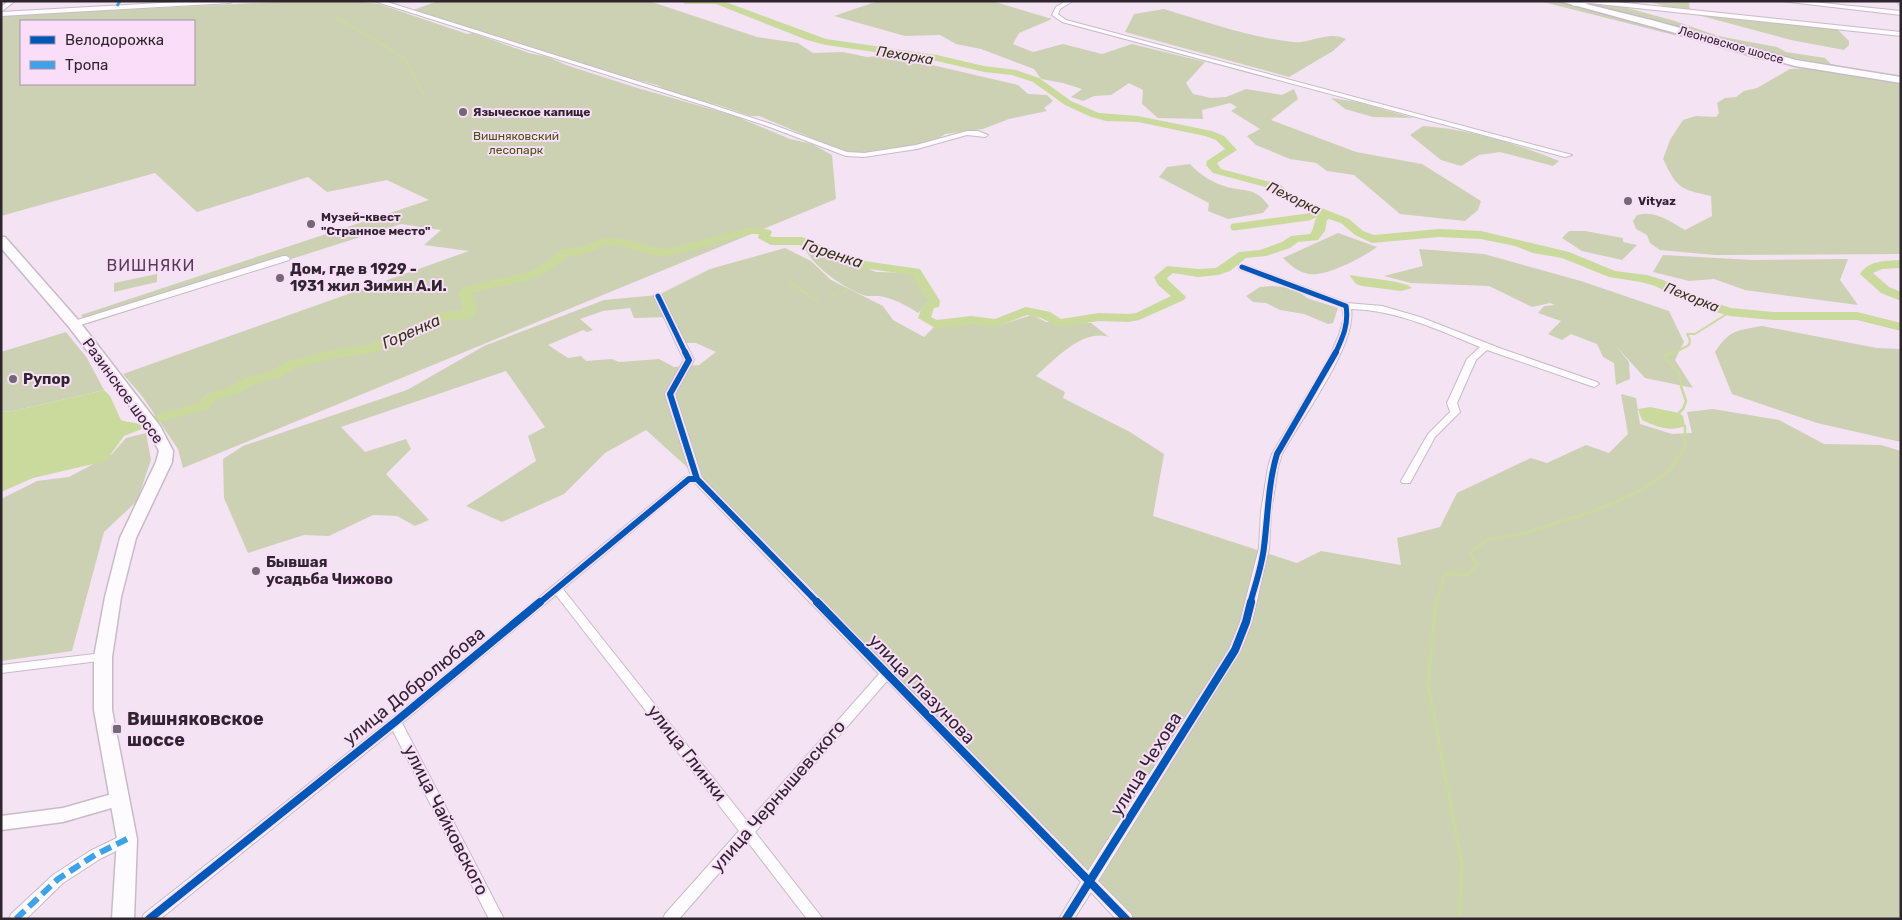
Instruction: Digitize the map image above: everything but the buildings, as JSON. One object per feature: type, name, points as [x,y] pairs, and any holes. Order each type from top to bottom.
[{"type":"main road","name":"Леоновское шоссе","points":[[1563,1],[1652,23],[1786,61],[1901,80]]},
{"type":"main road","name":"Разинское шоссе","points":[[1,240],[74,324],[155,429],[166,451],[164,462],[128,538],[113,597],[103,657],[103,710],[127,839],[123,919]]},
{"type":"street","points":[[1,12],[12,1]]},
{"type":"street","points":[[1,12],[118,4],[230,1]]},
{"type":"street","points":[[377,1],[716,107],[846,154],[864,155],[908,148],[967,133],[978,132],[985,135]]},
{"type":"street","points":[[1070,1],[1058,8],[1055,15],[1064,20],[1568,155]]},
{"type":"street","points":[[1574,4],[1589,1],[1901,34]]},
{"type":"street","points":[[1668,1],[1669,10]]},
{"type":"street","points":[[1784,1],[1901,13]]},
{"type":"street","points":[[74,324],[286,258]]},
{"type":"street","points":[[1242,267],[1346,306],[1375,306],[1400,312],[1486,346],[1594,384]]},
{"type":"street","points":[[658,296],[689,360],[670,394],[697,479]]},
{"type":"street","name":"улица Чехова","points":[[1066,919],[1234,650],[1246,622],[1264,548],[1266,512],[1273,467],[1278,452],[1340,346],[1349,319],[1349,310],[1346,306]]},
{"type":"street","points":[[1406,481],[1432,436],[1455,412],[1452,403],[1472,359],[1486,346]]},
{"type":"street","name":"улица Добролюбова","points":[[149,919],[395,722],[689,479],[697,479]]},
{"type":"street","name":"улица Глазунова","points":[[697,479],[1126,919]]},
{"type":"street","name":"улица Глинки","points":[[557,589],[816,919]]},
{"type":"street","points":[[1,669],[103,657]]},
{"type":"street","name":"улица Чернышевского","points":[[670,919],[886,674]]},
{"type":"street","name":"улица Чайковского","points":[[395,722],[497,919]]},
{"type":"street","points":[[1,823],[63,815],[119,799]]},
{"type":"street","points":[[16,919],[58,879],[95,855],[127,839]]},
{"type":"green space","name":"Вишняковский лесопарк","points":[[298,1],[355,1],[379,4],[467,34],[473,33],[529,53],[548,57],[566,65],[634,87],[735,116],[790,139],[812,144],[832,155],[836,199],[183,468],[178,449],[142,396],[123,374],[469,251],[424,245],[441,230],[401,224],[88,324],[81,315],[429,200],[387,180],[327,192],[308,177],[197,212],[155,173],[1,216],[1,16]]},
{"type":"green space","points":[[438,1],[649,1],[757,37],[798,43],[813,53],[843,52],[867,57],[889,55],[1018,85],[1028,94],[1047,95],[1053,101],[1044,108],[1047,111],[1009,119],[983,129],[945,134],[935,141],[916,146],[864,154],[848,153],[759,116],[750,116],[718,105],[670,93],[657,85],[625,77],[413,10]]},
{"type":"green space","points":[[878,1],[992,1],[1052,19],[1019,33],[1013,44],[1033,52],[1063,44],[1102,54],[1132,44],[1205,62],[1186,83],[1193,94],[1211,98],[1226,97],[1246,89],[1282,95],[1294,89],[1298,99],[1271,120],[1356,152],[1422,164],[1481,201],[1478,210],[1465,221],[1400,214],[1354,175],[1327,171],[1316,163],[1290,159],[1256,145],[1247,136],[1260,129],[1231,111],[1237,107],[1230,103],[1202,110],[1203,119],[1158,118],[1142,104],[1143,90],[1129,83],[1111,95],[1094,96],[1083,101],[1071,97],[1082,89],[1041,79],[1034,69],[981,49],[956,44],[940,35],[905,36],[834,16]]},
{"type":"green space","points":[[1539,1],[1557,1],[1600,11],[1771,58],[1776,61],[1760,60],[1686,38]]},
{"type":"green space","points":[[1573,1],[1605,2],[1675,21],[1718,36],[1777,47],[1786,52],[1825,58],[1831,64],[1867,72],[1819,65],[1815,62],[1763,52],[1655,21]]},
{"type":"green space","points":[[1646,1],[1689,1],[1690,12],[1836,28],[1849,41],[1849,45],[1844,50],[1791,40]]},
{"type":"green space","points":[[1164,9],[1260,37],[1277,40],[1299,42],[1333,36],[1346,39],[1333,51],[1289,77],[1125,32],[1134,14]]},
{"type":"green space","points":[[1806,68],[1901,82],[1901,254],[1715,255],[1660,250],[1650,243],[1647,235],[1636,229],[1633,221],[1637,215],[1656,215],[1685,230],[1712,216],[1711,196],[1680,186],[1663,159],[1670,140],[1683,120],[1696,116],[1716,117],[1719,113],[1717,103],[1725,98],[1736,97],[1744,91],[1757,88],[1790,69]]},
{"type":"green space","points":[[1331,98],[1357,102],[1414,118],[1373,117],[1345,109]]},
{"type":"green space","points":[[1423,126],[1457,130],[1493,138],[1559,161],[1553,166],[1500,152],[1479,155],[1461,166],[1441,160],[1410,135]]},
{"type":"green space","points":[[1190,164],[1202,175],[1217,183],[1255,193],[1269,206],[1263,213],[1228,219],[1208,211],[1209,203],[1159,177],[1167,167]]},
{"type":"green space","points":[[1569,231],[1585,231],[1623,238],[1623,242],[1637,245],[1622,260],[1582,251],[1562,238]]},
{"type":"green space","points":[[1338,233],[1377,247],[1345,265],[1316,274],[1301,272],[1283,258]]},
{"type":"green space","points":[[814,246],[876,272],[913,273],[930,300],[918,313],[889,298],[867,296],[850,289],[831,277],[814,262],[804,247]]},
{"type":"green space","points":[[785,248],[811,261],[831,280],[883,306],[893,320],[924,337],[935,326],[973,318],[987,325],[1000,325],[1032,315],[1046,322],[1091,323],[1109,337],[1099,335],[1079,341],[1060,354],[1036,376],[1065,392],[1063,398],[1130,432],[1164,454],[1153,516],[1297,563],[1321,551],[1401,565],[1397,538],[1440,527],[1457,493],[1531,458],[1547,463],[1586,445],[1609,453],[1628,434],[1621,394],[1636,398],[1640,424],[1672,434],[1692,433],[1687,412],[1713,409],[1779,420],[1824,444],[1881,445],[1901,451],[1901,919],[1129,919],[886,674],[754,530],[711,496],[687,467],[646,430],[605,453],[564,494],[502,522],[466,506],[536,461],[528,436],[545,427],[506,371],[341,427],[365,452],[406,439],[411,449],[386,474],[429,520],[415,526],[397,516],[373,515],[329,536],[304,535],[248,553],[224,498],[223,459],[243,446],[407,390],[484,346],[604,300],[658,295],[710,269]],"holes":[[[630,308],[634,318],[670,317],[678,325],[676,332],[685,343],[696,343],[716,352],[699,365],[674,367],[659,359],[619,362],[612,359],[586,361],[581,356],[568,358],[548,345],[583,330],[587,332],[593,330],[580,319],[603,311]]]},
{"type":"green space","points":[[1419,249],[1484,254],[1581,281],[1669,311],[1684,342],[1675,360],[1693,388],[1645,378],[1616,346],[1629,362],[1630,379],[1616,385],[1614,363],[1603,357],[1597,344],[1571,334],[1562,340],[1548,334],[1561,321],[1538,313],[1544,306],[1555,305],[1550,303],[1532,307],[1489,286],[1411,283],[1384,276],[1423,266]]},
{"type":"green space","points":[[1663,255],[1753,260],[1848,259],[1840,280],[1858,305],[1745,290],[1714,279],[1689,281],[1653,272]]},
{"type":"green space","points":[[157,274],[157,282],[114,292],[114,283]]},
{"type":"green space","points":[[1260,287],[1295,288],[1307,298],[1338,308],[1333,323],[1328,324],[1304,314],[1280,310],[1266,303],[1253,302],[1246,296]]},
{"type":"green space","points":[[1762,326],[1877,348],[1901,349],[1901,442],[1817,423],[1732,394],[1715,352],[1725,339],[1735,332]]},
{"type":"green space","points":[[66,332],[87,358],[104,390],[13,411],[1,412],[1,352]]},
{"type":"green space","points":[[146,433],[151,460],[137,501],[104,532],[72,651],[1,661],[1,499],[37,481],[69,477],[112,454],[126,438]]},
{"type":"shaded area","points":[[1351,275],[1402,283],[1412,288],[1401,291],[1362,286],[1356,284]]},
{"type":"shaded area","points":[[104,390],[110,396],[121,420],[140,424],[142,429],[124,436],[106,461],[33,478],[1,492],[1,412],[13,411]]},
{"type":"shaded area","points":[[1650,407],[1679,413],[1683,416],[1685,426],[1674,429],[1664,428],[1642,420],[1638,409]]},
{"type":"waterway","name":"Пехорка","points":[[685,1],[718,2],[724,6],[810,38],[826,42],[937,58],[984,69],[1013,72],[1036,80],[1068,103],[1095,115],[1106,118],[1138,119],[1208,133],[1220,138],[1232,150],[1212,161],[1211,165],[1217,171],[1277,187],[1290,199],[1328,214]]},
{"type":"waterway","points":[[336,17],[354,28]]},
{"type":"waterway","points":[[357,29],[404,58],[423,93]]},
{"type":"waterway","points":[[1234,227],[1308,217],[1320,212]]},
{"type":"waterway","name":"Горенка","points":[[160,418],[203,406],[211,397],[232,391],[251,381],[276,374],[291,365],[337,353],[374,348],[392,337],[413,331],[446,315],[461,316],[469,313],[471,309],[465,293],[468,290],[533,275],[553,264],[563,253],[586,250],[608,241],[622,242],[653,251],[669,252],[756,230],[766,232],[764,238],[771,241],[802,241],[826,253],[855,263],[916,272],[934,301],[934,304],[928,306],[924,318],[935,324],[971,320],[996,323],[1026,311],[1045,315],[1059,323],[1099,317],[1128,318],[1139,316],[1180,297],[1162,282],[1160,277],[1171,269],[1198,273],[1218,271],[1226,268],[1243,255],[1262,253],[1286,245],[1295,239],[1314,237],[1319,231],[1321,219],[1328,214]]},
{"type":"waterway","name":"Пехорка","points":[[1328,214],[1345,221],[1359,233],[1372,239],[1439,233],[1481,235],[1518,243],[1537,250],[1565,255],[1613,274],[1643,278],[1659,283],[1703,304],[1730,312],[1773,316],[1857,316],[1901,327]]},
{"type":"waterway","name":"Пехорка","points":[[1901,264],[1880,265],[1869,269],[1866,274],[1885,290],[1901,297]]},
{"type":"waterway","points":[[790,282],[818,302]]},
{"type":"waterway","points":[[843,292],[847,291]]},
{"type":"waterway","points":[[833,295],[837,294]]},
{"type":"waterway","points":[[1675,352],[1689,345],[1690,340],[1687,334],[1695,334],[1730,312]]},
{"type":"waterway","points":[[1675,352],[1664,355],[1680,375],[1686,401],[1679,413]]},
{"type":"waterway","points":[[1436,604],[1445,574],[1468,575],[1477,564],[1470,553],[1487,540],[1526,533],[1597,510],[1642,490],[1670,470],[1685,447],[1685,426]]},
{"type":"waterway","points":[[1436,602],[1428,684],[1462,865],[1459,919]]},
{"type":"marked path","points":[[117,6],[120,1]]},
{"type":"marked path","points":[[16,919],[58,879],[95,855],[127,839]]},
{"type":"cycle path","points":[[1066,919],[1235,650],[1246,622],[1264,548],[1266,512],[1273,467],[1277,454],[1322,379],[1344,335],[1348,318],[1346,306],[1242,267]]},
{"type":"cycle path","points":[[658,296],[689,360],[670,394],[697,479],[1126,919]]},
{"type":"cycle path","points":[[149,919],[395,722],[689,479],[697,479]]},
{"type":"place","name":"Языческое капище","points":[[463,112]]},
{"type":"place","name":"Vityaz","points":[[1628,201]]},
{"type":"place","name":"Музей-квест \"Странное место\"","points":[[311,224]]},
{"type":"place","name":"Дом, где в 1929 - 1931 жил Зимин А.И.","points":[[280,278]]},
{"type":"place","name":"Рупор","points":[[13,379]]},
{"type":"place","name":"Бывшая усадьба Чижово","points":[[256,571]]},
{"type":"place","name":"Вишняковское шоссе","points":[[117,729]]},
{"type":"district","name":"ВИШНЯКИ","points":[[151,265]]}]
